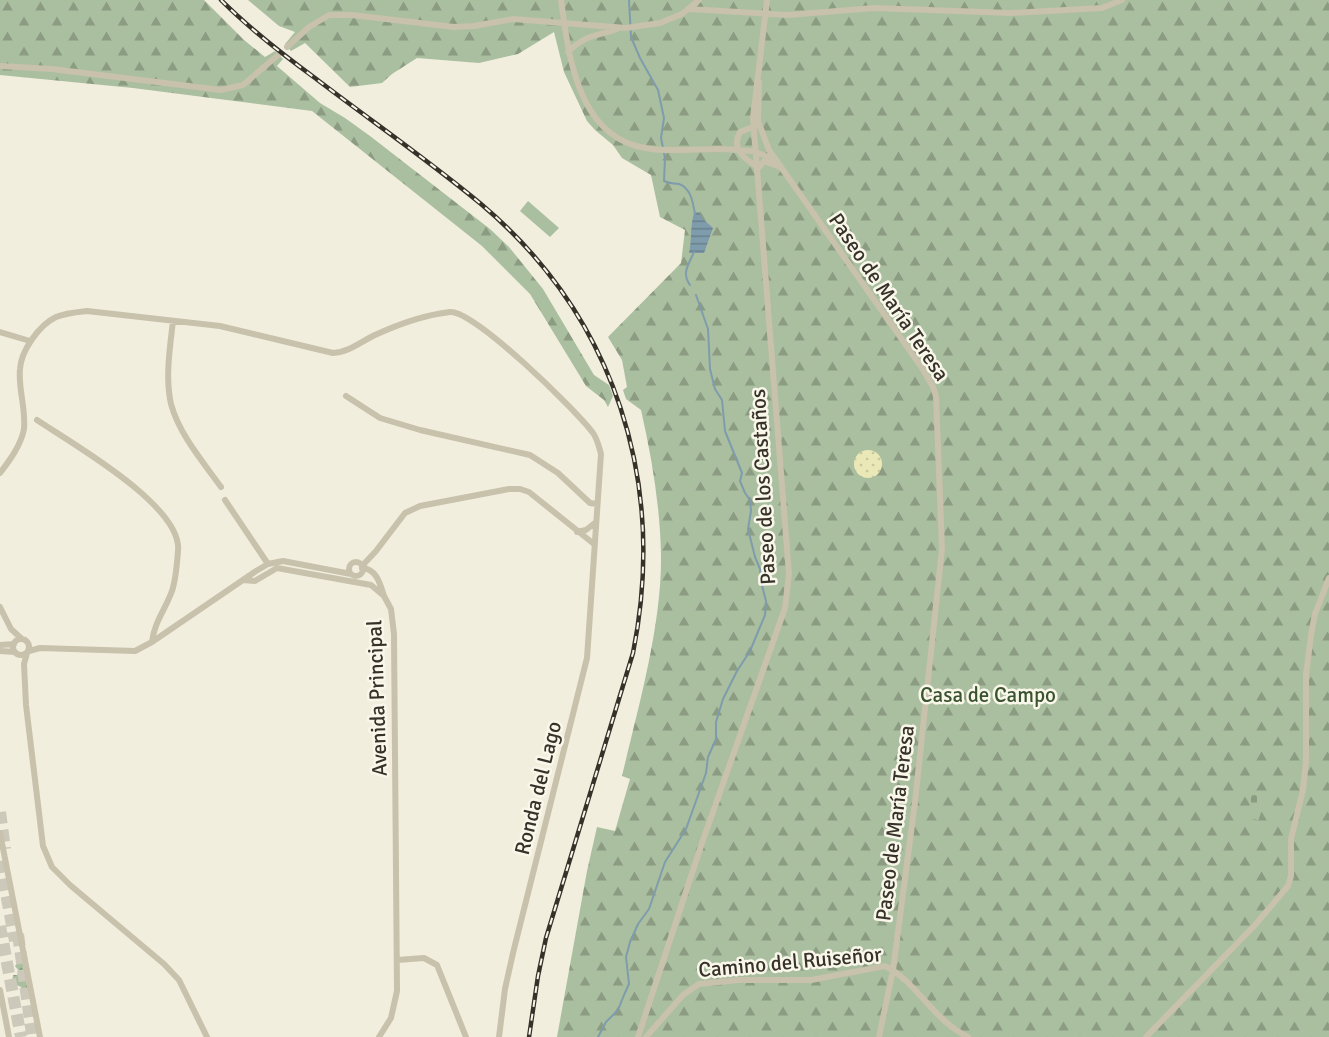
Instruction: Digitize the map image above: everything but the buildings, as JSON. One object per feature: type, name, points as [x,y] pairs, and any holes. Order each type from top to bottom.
[{"type":"street","points":[[561,0],[568,52],[581,93],[589,107],[609,131],[630,144],[660,150],[737,149],[763,153],[775,159]]},
{"type":"street","points":[[287,47],[309,27],[329,15],[352,15],[454,27],[474,26],[513,18],[564,24],[641,28],[660,23],[689,9],[698,0],[715,9]]},
{"type":"street","name":"Paseo de los Castaños","points":[[638,1037],[702,843],[785,608],[789,574],[755,152],[760,65],[767,0]]},
{"type":"street","points":[[689,9],[788,15],[874,8],[1011,13],[1102,8],[1122,0]]},
{"type":"street","points":[[568,52],[588,36],[623,28]]},
{"type":"street","points":[[0,66],[52,69],[220,90],[234,89],[252,80],[279,55]]},
{"type":"street","points":[[756,127],[740,132],[737,138],[737,149],[756,169],[764,161],[781,167]]},
{"type":"street","name":"Paseo de María Teresa","points":[[756,127],[775,159],[922,368],[936,396],[942,549],[915,802],[893,970],[879,1037]]},
{"type":"street","points":[[0,473],[19,445],[24,431],[25,411],[20,368],[30,341],[54,318],[87,311],[173,321],[169,370],[171,403],[181,427],[221,487]]},
{"type":"street","name":"Ronda del Lago","points":[[173,321],[220,326],[333,352],[342,351],[376,334],[429,315],[453,312],[461,314],[516,354],[594,434],[601,454],[587,658],[513,953],[505,989],[499,1037]]},
{"type":"street","points":[[0,332],[30,341]]},
{"type":"street","points":[[346,396],[386,420],[530,455],[558,473],[590,503],[597,504]]},
{"type":"street","points":[[37,420],[141,491],[164,514],[176,534],[179,547],[172,590],[153,628],[152,642]]},
{"type":"street","points":[[243,580],[268,564],[283,561],[358,575],[405,513],[420,506],[509,489],[529,492],[576,532],[594,544]]},
{"type":"street","points":[[225,500],[268,564]]},
{"type":"street","points":[[576,532],[586,530],[596,522]]},
{"type":"street","points":[[337,570],[357,562],[374,573],[384,596]]},
{"type":"street","points":[[350,566],[351,574]]},
{"type":"street","name":"Avenida Principal","points":[[0,645],[20,642],[39,648],[135,651],[152,642],[243,580],[255,581],[272,569],[285,569],[367,583],[384,596],[391,609],[394,634],[397,960],[395,1004],[385,1030],[379,1037]]},
{"type":"street","points":[[1146,1037],[1255,925],[1288,886],[1291,876],[1291,839],[1303,790],[1306,761],[1306,675],[1311,635],[1315,614],[1329,578]]},
{"type":"street","points":[[0,607],[10,629],[28,652],[24,664],[27,705],[43,846],[52,867],[70,885],[164,964],[179,980],[207,1037]]},
{"type":"street","points":[[17,654],[20,642]]},
{"type":"street","name":"Avenida Principal","points":[[17,654],[39,648]]},
{"type":"street","points":[[0,651],[17,654],[24,664]]},
{"type":"street","points":[[0,833],[40,1037]]},
{"type":"street","points":[[397,960],[424,958],[437,965],[466,1037]]},
{"type":"street","name":"Camino del Ruiseñor","points":[[646,1037],[683,995],[699,984],[738,980],[811,980],[885,966],[893,970],[949,1025],[968,1037]]},
{"type":"street","points":[[0,990],[9,1037]]},
{"type":"green space","points":[[0,0],[204,0],[244,40],[265,57],[275,51],[283,59],[277,66],[320,103],[370,136],[490,229],[509,247],[543,289],[594,375],[609,385],[613,396],[608,407],[604,400],[586,386],[530,294],[482,246],[312,111],[133,88],[0,75]]},
{"type":"green space","name":"Casa de Campo","points":[[248,0],[1329,0],[1329,1037],[557,1037],[597,827],[615,831],[630,779],[622,776],[648,666],[658,610],[661,555],[655,482],[641,410],[626,399],[623,390],[627,387],[622,360],[608,337],[681,263],[685,230],[660,217],[651,175],[622,158],[613,145],[587,121],[564,72],[554,32],[518,54],[479,63],[417,58],[382,83],[350,87],[305,43],[291,51],[285,44],[295,32],[279,26]]},
{"type":"green space","points":[[528,201],[559,228],[550,237],[520,211]]},
{"type":"green space","points":[[1253,791],[1267,796],[1258,821],[1249,818],[1254,806],[1249,804]]},
{"type":"green space","points":[[21,954],[28,990],[23,991],[21,987],[12,983],[13,975],[17,975],[19,971],[15,966],[19,961],[17,956]]},
{"type":"sand","points":[[868,450],[878,454],[882,464],[878,474],[868,478],[858,474],[854,464],[858,454]]},
{"type":"water","points":[[699,212],[713,228],[704,253],[689,253],[694,213]]},
{"type":"waterway","points":[[629,0],[631,37],[658,90],[664,118],[661,138],[665,158],[664,181],[679,184],[686,189],[691,196],[695,214]]},
{"type":"waterway","points":[[690,285],[686,272],[694,252]]},
{"type":"waterway","points":[[598,1037],[606,1022],[618,1010],[629,984],[626,957],[630,942],[638,924],[649,909],[665,862],[686,829],[706,773],[708,757],[716,739],[716,722],[723,699],[750,651],[765,615],[766,601],[760,569],[748,529],[750,500],[740,481],[742,473],[725,431],[722,400],[715,389],[710,369],[708,329],[696,295]]},
{"type":"tunnel","points":[[0,812],[5,849]]},
{"type":"tunnel","points":[[0,861],[15,941]]},
{"type":"tunnel","points":[[0,926],[21,1037]]},
{"type":"tunnel","points":[[18,934],[32,1034]]},
{"type":"railway","points":[[221,0],[278,50],[481,204],[528,249],[566,298],[597,351],[620,408],[635,466],[643,527],[642,590],[633,653],[546,938],[529,1037]]}]
